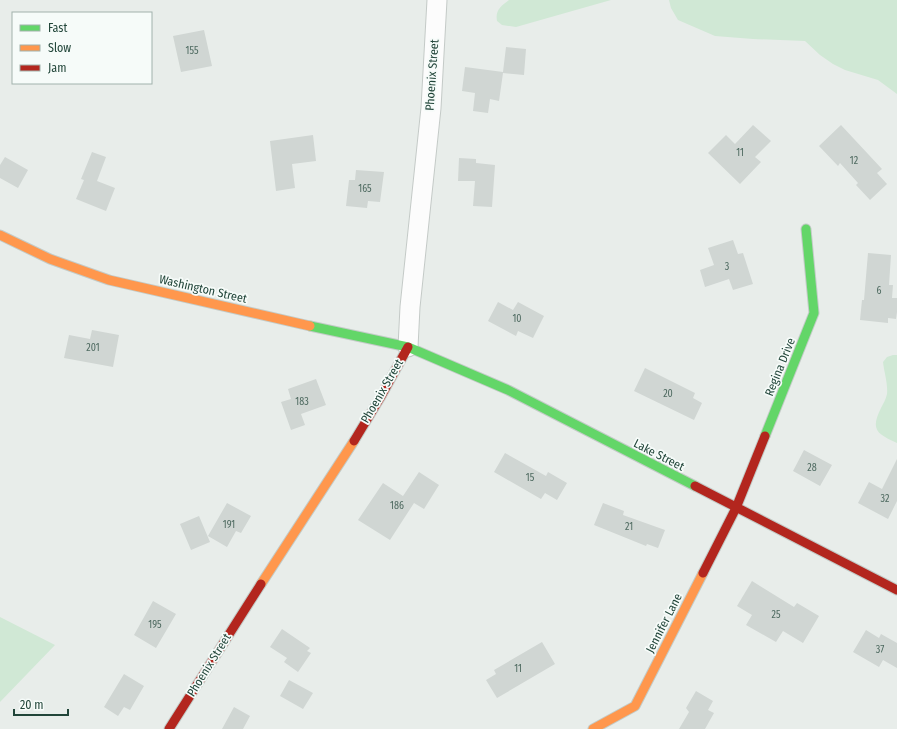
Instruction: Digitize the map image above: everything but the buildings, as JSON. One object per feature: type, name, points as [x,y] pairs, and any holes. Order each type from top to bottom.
[{"type":"street","name":"Phoenix Street","points":[[169,729],[327,482],[391,379],[408,347],[410,307],[431,108],[437,0]]},
{"type":"street","name":"Regina Drive","points":[[736,508],[814,313],[806,229]]},
{"type":"street","name":"Washington Street","points":[[0,235],[50,259],[109,280],[408,347]]},
{"type":"street","name":"Lake Street","points":[[408,347],[508,390],[897,590]]},
{"type":"street","name":"Jennifer Lane","points":[[593,729],[635,706],[736,508]]},
{"type":"green space","points":[[509,0],[611,0],[516,27],[502,25],[497,21],[498,11],[501,6]]},
{"type":"green space","points":[[669,0],[897,0],[897,94],[878,80],[845,70],[833,64],[820,55],[805,41],[715,36],[678,20],[671,8]]},
{"type":"green space","points":[[897,355],[897,443],[880,434],[876,426],[878,415],[887,394],[883,362],[887,357]]},
{"type":"green space","points":[[0,617],[55,645],[0,702]]},
{"type":"traffic: fast","points":[[765,436],[814,313],[806,229]]},
{"type":"traffic: fast","points":[[310,326],[408,347],[508,390],[695,486]]},
{"type":"traffic: slow","points":[[0,235],[50,259],[109,280],[310,326]]},
{"type":"traffic: slow","points":[[261,584],[354,441]]},
{"type":"traffic: slow","points":[[593,729],[635,706],[703,573]]},
{"type":"traffic: jam","points":[[354,441],[408,347]]},
{"type":"traffic: jam","points":[[703,573],[736,508],[765,436]]},
{"type":"traffic: jam","points":[[695,486],[897,590]]},
{"type":"traffic: jam","points":[[169,729],[261,584]]}]
